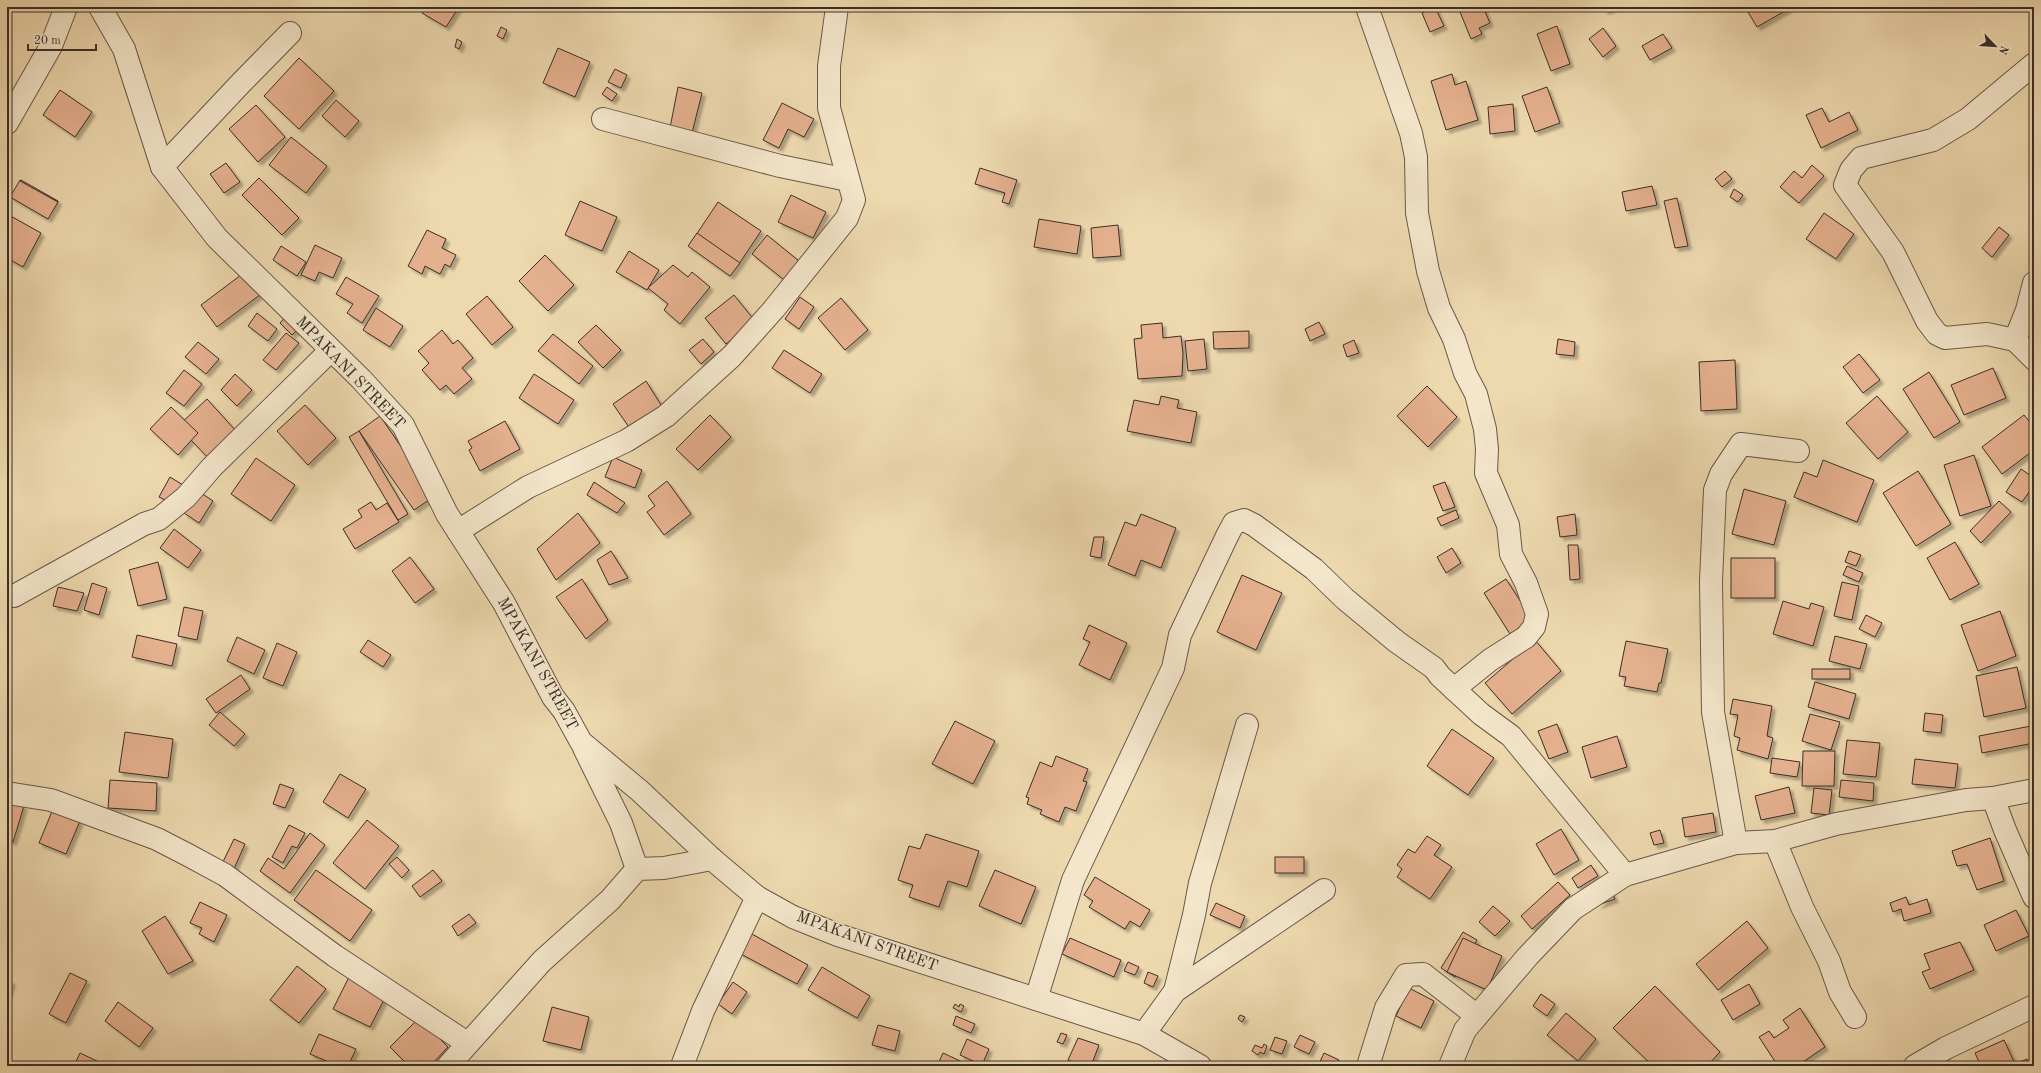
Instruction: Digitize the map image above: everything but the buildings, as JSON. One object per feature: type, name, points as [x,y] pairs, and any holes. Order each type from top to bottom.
[{"type":"street","points":[[7,123],[51,46],[66,7]]},
{"type":"street","name":"MPAKANI STREET","points":[[100,7],[124,49],[162,167],[217,238],[361,380],[403,425],[447,514],[504,603],[553,697],[564,711],[581,742],[640,791],[712,858],[757,896],[793,917],[838,935],[1144,1034],[1200,1066]]},
{"type":"street","points":[[458,531],[528,487],[626,441],[666,416],[732,356],[774,310],[847,218],[854,200],[829,108],[829,66],[837,7]]},
{"type":"street","points":[[1367,7],[1411,133],[1416,157],[1417,213],[1428,271],[1439,308],[1454,339],[1465,373],[1476,394],[1485,429],[1487,449],[1486,473],[1508,526],[1511,554],[1526,583],[1537,614],[1534,627],[1526,637],[1490,660],[1454,689]]},
{"type":"street","points":[[162,167],[290,33]]},
{"type":"street","points":[[2034,64],[1968,119],[1933,140],[1861,158],[1851,170],[1845,185],[1893,252],[1927,321],[1937,334],[1945,338],[1987,334],[2015,340],[2034,359]]},
{"type":"street","points":[[603,119],[780,166],[848,180]]},
{"type":"street","points":[[2015,340],[2027,310],[2034,283]]},
{"type":"street","points":[[9,599],[144,524],[159,519],[186,496],[212,467],[330,351]]},
{"type":"street","points":[[1736,843],[1713,712],[1711,581],[1715,490],[1725,468],[1741,444],[1798,451]]},
{"type":"street","points":[[1036,999],[1073,880],[1173,668],[1180,635],[1234,523],[1244,520],[1254,525],[1314,570],[1345,599],[1397,642],[1434,668],[1440,676],[1481,714],[1511,736],[1625,875]]},
{"type":"street","points":[[1175,991],[1194,915],[1200,883],[1247,726]]},
{"type":"street","points":[[581,742],[621,823],[637,870]]},
{"type":"street","points":[[1450,1066],[1465,1030],[1573,909],[1625,875],[1736,843],[1775,841],[1836,824],[1966,800],[1993,798],[2034,790]]},
{"type":"street","points":[[7,793],[52,800],[157,839],[188,855],[225,876],[335,956],[467,1043]]},
{"type":"street","points":[[1993,798],[2034,897]]},
{"type":"street","points":[[1775,841],[1802,907],[1829,961],[1840,992],[1855,1017]]},
{"type":"street","points":[[448,1066],[542,961],[610,900],[637,870],[664,868],[712,858]]},
{"type":"street","points":[[1144,1034],[1175,991],[1324,890]]},
{"type":"street","points":[[682,1066],[703,1011],[757,896]]},
{"type":"street","points":[[1368,1066],[1386,1008],[1406,975],[1423,974],[1477,1016]]},
{"type":"street","points":[[1915,1066],[1946,1048],[2034,1006]]}]
